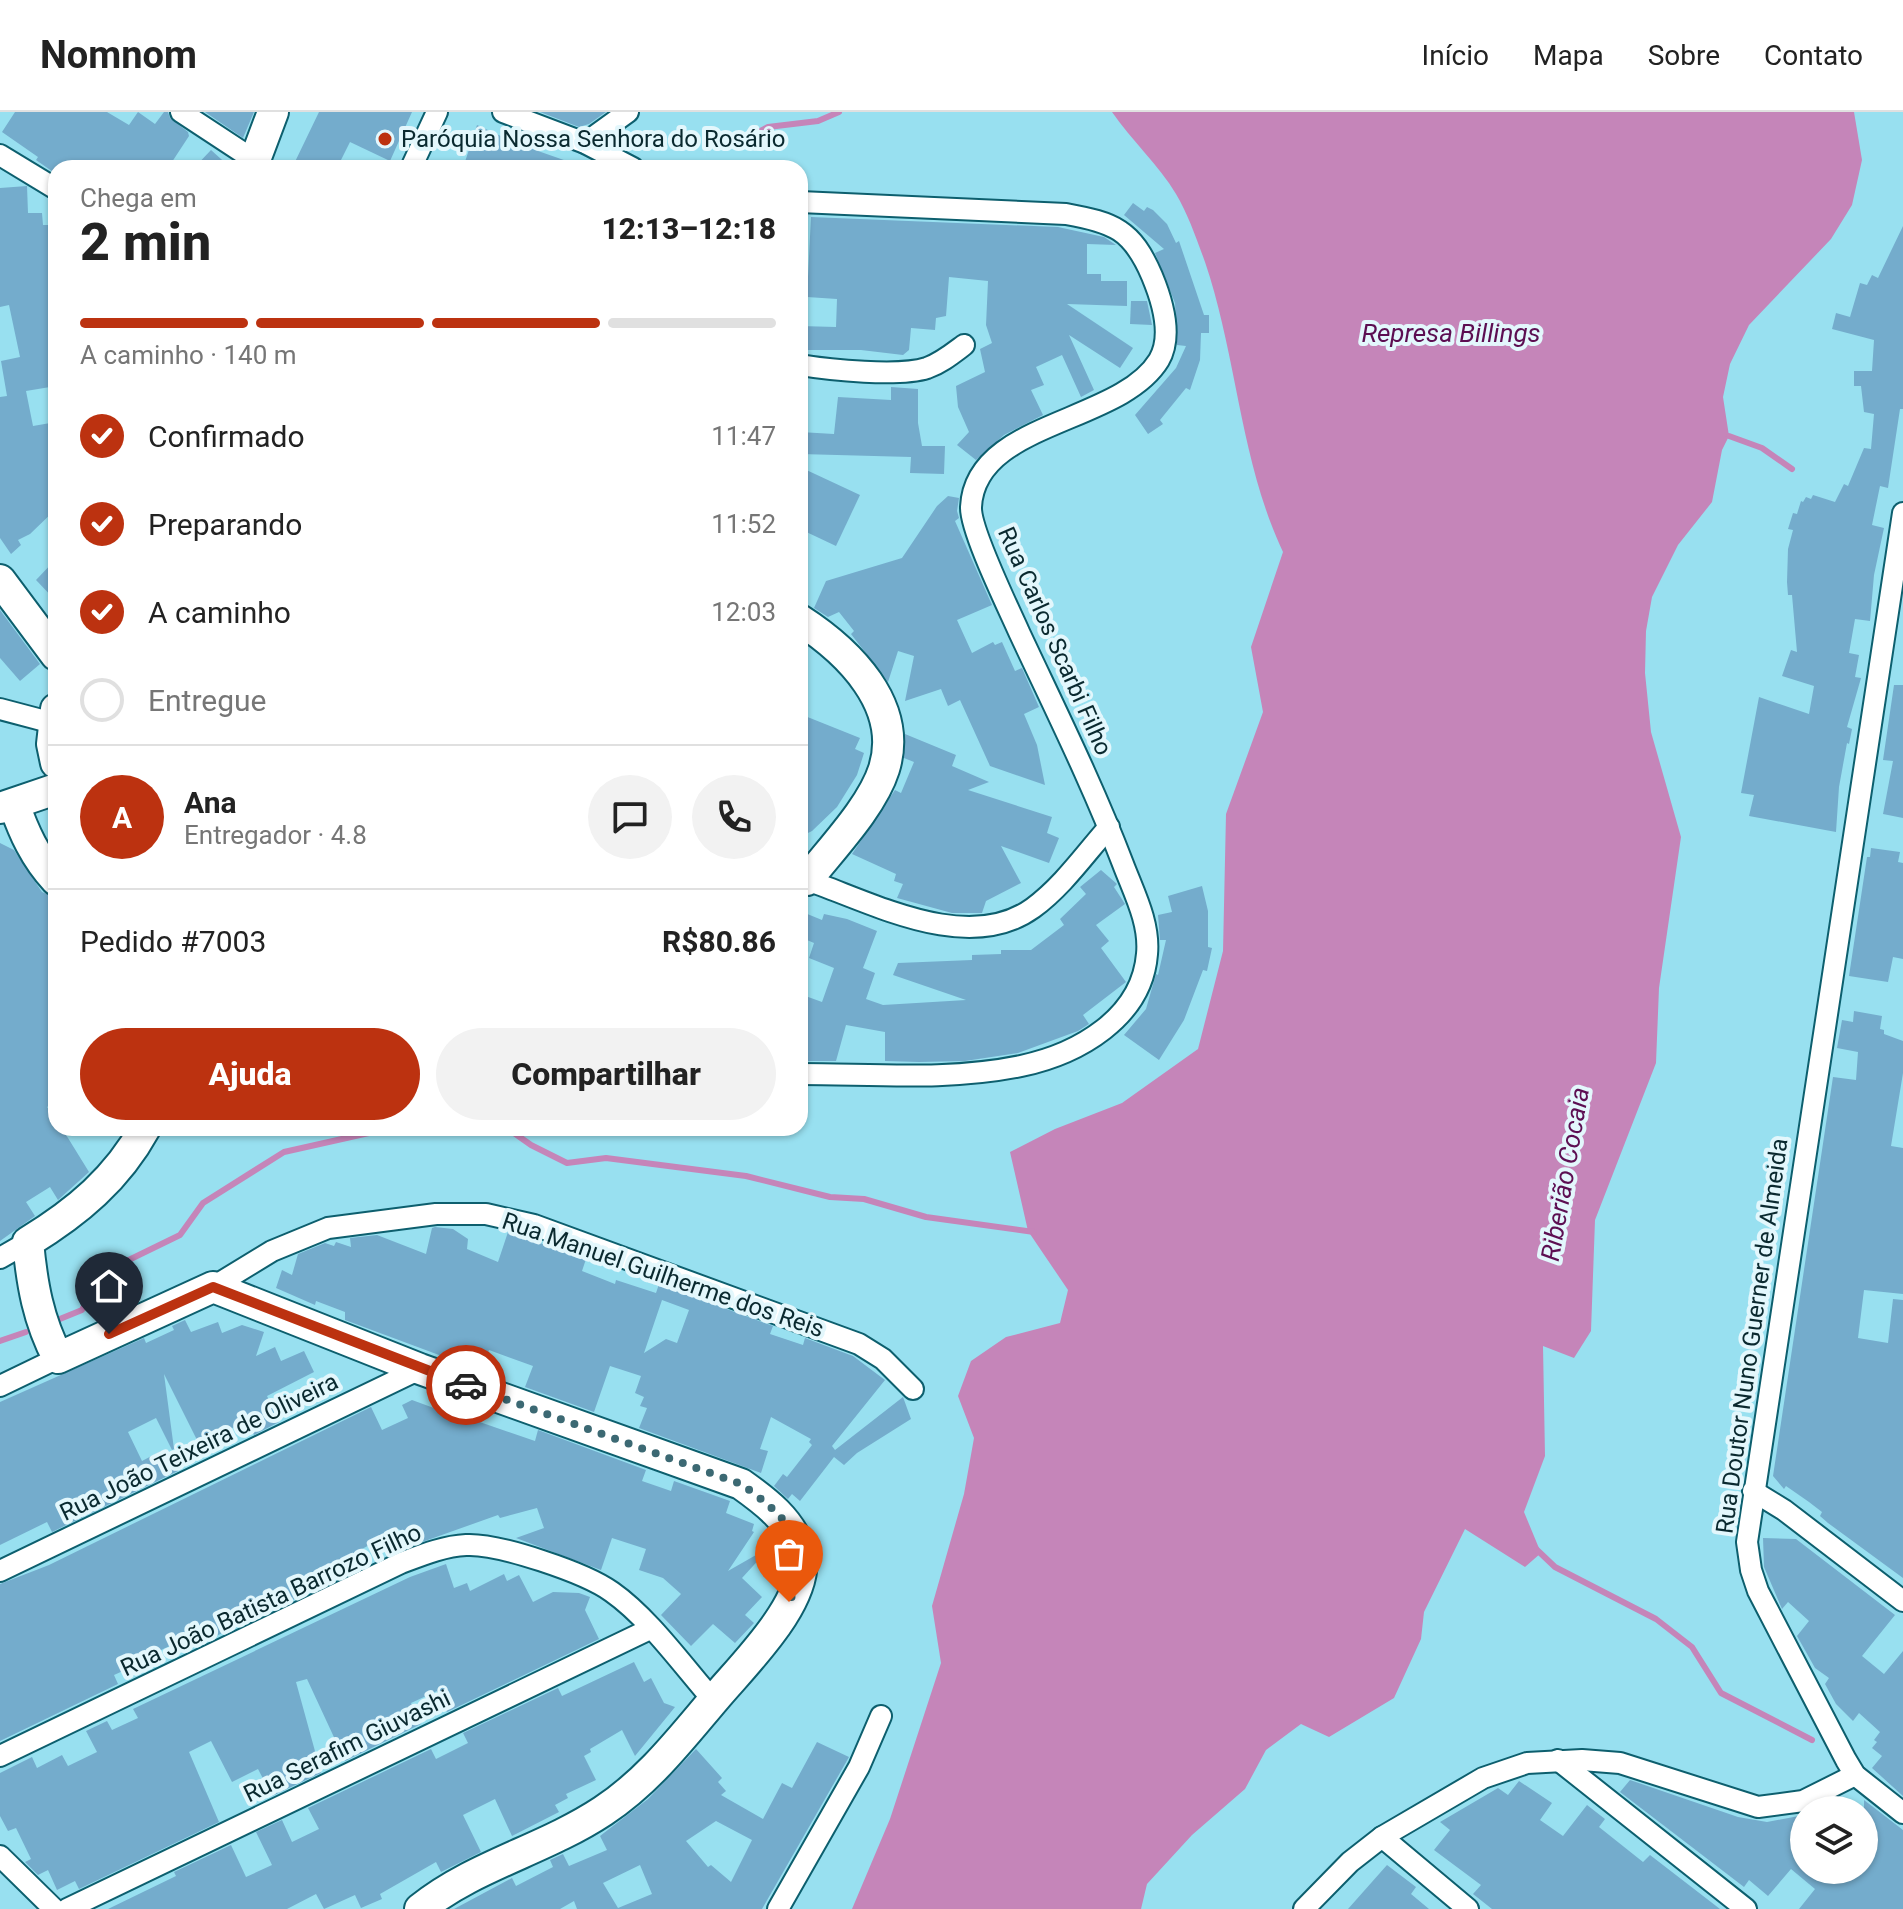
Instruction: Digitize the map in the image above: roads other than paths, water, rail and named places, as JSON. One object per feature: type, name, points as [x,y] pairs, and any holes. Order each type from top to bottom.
[{"type":"main road","points":[[255,160],[273,112]]},
{"type":"main road","points":[[0,580],[48,644]]},
{"type":"main road","points":[[808,625],[832,641],[862,673],[880,703],[887,738],[884,769],[864,805],[808,873]]},
{"type":"main road","points":[[48,792],[7,806],[48,871]]},
{"type":"main road","points":[[58,1358],[43,1328],[36,1302],[28,1242],[65,1220],[106,1185],[141,1136]]},
{"type":"main road","points":[[213,1287],[420,1369],[741,1484],[773,1507],[801,1552],[801,1577],[776,1626],[681,1742],[637,1786],[602,1812],[540,1845],[480,1870],[420,1909]]},
{"type":"main road","name":"Rua Manuel Guilherme dos Reis","points":[[58,1358],[213,1287]]},
{"type":"street","points":[[181,112],[247,160]]},
{"type":"street","points":[[415,160],[437,112]]},
{"type":"street","points":[[503,112],[585,143],[618,160]]},
{"type":"street","points":[[585,143],[628,112]]},
{"type":"street","points":[[0,155],[48,184]]},
{"type":"street","name":"Rua Carlos Scarbi Filho","points":[[808,202],[1066,214],[1110,223],[1129,236],[1148,266],[1162,301],[1165,335],[1160,359],[1144,376],[1123,390],[1012,445],[991,461],[976,481],[970,510],[993,576],[1109,827],[1143,916],[1147,953],[1139,989],[1116,1022],[1080,1045],[1023,1066],[961,1075],[808,1074]]},
{"type":"street","points":[[808,366],[879,371],[924,369],[947,359],[964,345]]},
{"type":"street","name":"Rua Doutor Nuno Guerner de Almeida","points":[[1855,1775],[1754,1580],[1747,1542],[1903,513]]},
{"type":"street","points":[[0,709],[48,715]]},
{"type":"street","points":[[808,881],[912,918],[946,926],[983,928],[1012,921],[1034,907],[1058,885],[1109,827]]},
{"type":"street","name":"Rua Manuel Guilherme dos Reis","points":[[213,1287],[272,1251],[328,1228],[436,1214],[486,1214],[534,1225],[859,1344],[883,1359],[913,1389]]},
{"type":"street","points":[[0,1258],[28,1242]]},
{"type":"street","name":"Rua Manuel Guilherme dos Reis","points":[[0,1386],[58,1358]]},
{"type":"street","name":"Rua João Teixeira de Oliveira","points":[[0,1571],[420,1369]]},
{"type":"street","points":[[1753,1491],[1784,1510],[1903,1601]]},
{"type":"street","name":"Rua João Batista Barrozo Filho","points":[[0,1756],[401,1563],[451,1546],[492,1547],[602,1586],[617,1596],[650,1629],[713,1700]]},
{"type":"street","name":"Rua Serafim Giuvashi","points":[[67,1909],[650,1629]]},
{"type":"street","points":[[778,1909],[859,1767],[881,1716]]},
{"type":"street","points":[[1558,1760],[1746,1909]]},
{"type":"street","points":[[1304,1909],[1350,1862],[1382,1837],[1502,1769],[1558,1760],[1620,1763],[1758,1807],[1803,1801],[1855,1775],[1903,1813]]},
{"type":"street","points":[[1382,1837],[1468,1909]]},
{"type":"street","points":[[0,1856],[54,1909]]},
{"type":"water","points":[[1112,112],[1854,112],[1862,160],[1852,205],[1831,239],[1749,325],[1730,364],[1723,397],[1729,436],[1722,450],[1712,502],[1678,545],[1652,597],[1646,631],[1645,673],[1651,732],[1681,837],[1659,988],[1656,1063],[1595,1220],[1591,1331],[1574,1358],[1543,1346],[1545,1456],[1524,1512],[1541,1553],[1525,1567],[1465,1529],[1424,1612],[1421,1639],[1394,1698],[1329,1737],[1301,1724],[1266,1750],[1245,1789],[1192,1835],[1147,1884],[1141,1909],[852,1909],[890,1819],[941,1663],[932,1606],[964,1494],[974,1438],[958,1396],[971,1361],[1006,1337],[1060,1323],[1068,1290],[1028,1231],[1010,1152],[1055,1129],[1122,1103],[1198,1049],[1223,951],[1226,814],[1263,712],[1251,647],[1283,552],[1257,482],[1216,298],[1195,236],[1169,183]]},
{"type":"waterway","points":[[737,143],[768,127],[818,121],[839,112]]},
{"type":"waterway","points":[[1729,436],[1762,448],[1792,469]]},
{"type":"waterway","points":[[50,1323],[82,1310],[100,1274],[180,1235],[203,1203],[284,1152],[355,1136]]},
{"type":"waterway","points":[[518,1136],[567,1163],[606,1158],[746,1176],[830,1197],[864,1199],[926,1217],[1034,1232]]},
{"type":"waterway","points":[[0,1341],[26,1332]]},
{"type":"waterway","points":[[1535,1548],[1555,1567],[1656,1619],[1692,1647],[1721,1693],[1812,1740]]},
{"type":"place","name":"Paróquia Nossa Senhora do Rosário","points":[[385,139]]},
{"type":"water label","name":"Represa Billings","points":[[1451,333]]},
{"type":"water label","name":"Riberião Cocaia","points":[[1565,1174]]}]
